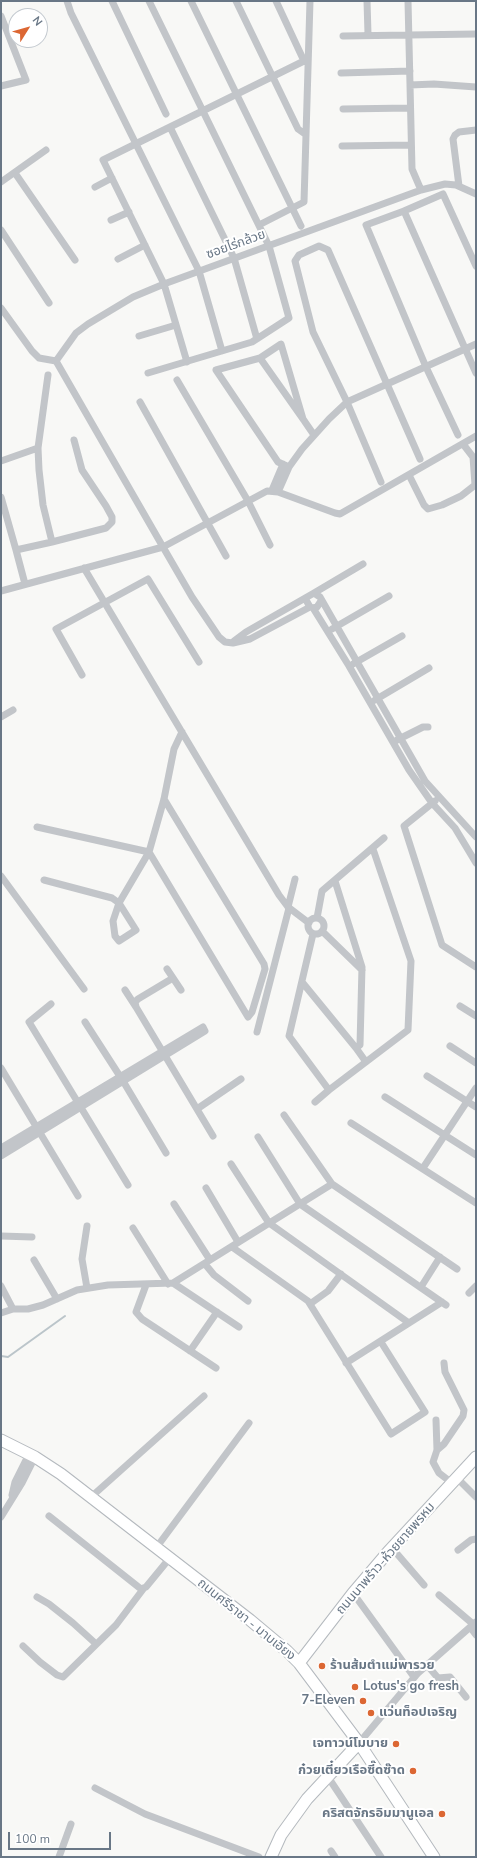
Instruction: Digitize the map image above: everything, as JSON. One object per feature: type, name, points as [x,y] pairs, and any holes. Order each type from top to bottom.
[{"type":"main road","name":"ถนนศรีราชา - มาบเอียง","points":[[1,1440],[32,1456],[61,1474],[169,1559],[250,1620],[298,1663],[359,1743],[434,1857]]},
{"type":"main road","name":"ถนนนาพร้าว-ห้วยยายพรหม","points":[[298,1663],[353,1593],[392,1548],[476,1457]]},
{"type":"main road","points":[[271,1857],[281,1835],[303,1805],[359,1743]]},
{"type":"street","points":[[67,1],[71,13],[199,271],[222,351]]},
{"type":"street","points":[[112,1],[166,114]]},
{"type":"street","points":[[148,373],[252,342],[289,318],[269,246],[149,1]]},
{"type":"street","points":[[191,1],[238,94],[301,226]]},
{"type":"street","points":[[236,1],[298,129],[305,134]]},
{"type":"street","points":[[276,1],[306,62]]},
{"type":"street","points":[[259,225],[304,202],[306,62],[310,1]]},
{"type":"street","points":[[367,1],[368,34]]},
{"type":"street","points":[[408,1],[412,169],[421,190]]},
{"type":"street","points":[[1,16],[26,80],[1,86]]},
{"type":"street","points":[[343,36],[368,34],[476,34]]},
{"type":"street","points":[[187,362],[164,284],[103,160],[272,77],[306,62]]},
{"type":"street","points":[[341,73],[410,71]]},
{"type":"street","points":[[410,85],[434,84],[476,87]]},
{"type":"street","points":[[342,109],[410,108]]},
{"type":"street","points":[[170,127],[234,258],[257,339]]},
{"type":"street","points":[[476,130],[460,132],[455,135],[453,140],[459,186],[476,194]]},
{"type":"street","points":[[342,146],[411,146]]},
{"type":"street","points":[[1,182],[46,150]]},
{"type":"street","points":[[15,173],[75,260]]},
{"type":"street","points":[[95,187],[112,178]]},
{"type":"street","name":"ซอยไร่กล้วย","points":[[56,362],[76,333],[88,324],[133,297],[164,284],[421,190],[445,184],[459,186]]},
{"type":"street","points":[[458,435],[426,367],[366,225],[404,211],[443,194],[476,266]]},
{"type":"street","points":[[404,211],[464,349],[476,373]]},
{"type":"street","points":[[111,220],[129,212]]},
{"type":"street","points":[[1,230],[49,304]]},
{"type":"street","points":[[118,259],[145,245]]},
{"type":"street","points":[[381,482],[347,402],[313,332],[295,261],[299,255],[319,246],[328,250],[420,459]]},
{"type":"street","points":[[1,308],[39,358],[56,362],[192,597],[219,637],[225,642],[233,643],[250,639],[320,604],[321,601]]},
{"type":"street","points":[[139,336],[176,325]]},
{"type":"street","points":[[286,466],[278,462],[216,370],[260,358],[281,344],[303,419]]},
{"type":"street","points":[[275,491],[286,466],[347,402],[476,344]]},
{"type":"street","points":[[260,358],[314,435]]},
{"type":"street","points":[[48,374],[38,448],[43,505],[52,542]]},
{"type":"street","points":[[177,380],[248,501],[270,545]]},
{"type":"street","points":[[140,402],[226,556]]},
{"type":"street","points":[[1,591],[163,546],[267,491],[275,491],[335,514],[340,514],[476,436]]},
{"type":"street","points":[[16,550],[106,528],[112,522],[112,517],[106,506],[82,470],[74,440]]},
{"type":"street","points":[[409,475],[424,505],[428,509],[442,505],[461,496],[475,485],[472,457],[463,444]]},
{"type":"street","points":[[1,461],[38,448]]},
{"type":"street","points":[[1,497],[25,584]]},
{"type":"street","points":[[233,643],[246,632],[363,564]]},
{"type":"street","points":[[84,568],[275,888],[289,908],[308,923]]},
{"type":"street","points":[[82,674],[56,628],[148,579],[199,662]]},
{"type":"street","points":[[311,595],[320,597],[425,781],[476,837]]},
{"type":"street","points":[[311,595],[306,600],[328,631],[409,770],[432,803],[455,828],[476,863]]},
{"type":"street","points":[[328,631],[389,596]]},
{"type":"street","points":[[349,666],[402,636]]},
{"type":"street","points":[[370,703],[429,668]]},
{"type":"street","points":[[1,717],[12,710]]},
{"type":"street","points":[[392,742],[423,727],[428,727]]},
{"type":"street","points":[[44,880],[112,898],[119,903],[136,930],[119,941],[115,936],[113,921],[119,903],[149,852],[164,799],[174,749],[182,732]]},
{"type":"street","points":[[440,797],[404,826],[442,945],[476,967]]},
{"type":"street","points":[[37,827],[149,852],[248,1017],[252,1012],[265,969],[264,964],[164,799]]},
{"type":"street","points":[[317,918],[322,891],[373,849],[384,838]]},
{"type":"street","points":[[315,1102],[408,1030],[411,961],[373,849]]},
{"type":"street","points":[[1,876],[84,989]]},
{"type":"street","points":[[257,1032],[295,879]]},
{"type":"street","points":[[334,881],[362,970],[360,1045],[356,1048]]},
{"type":"street","points":[[313,918],[320,919],[324,924],[322,931],[317,934],[313,934],[308,929],[308,923],[313,918]]},
{"type":"street","points":[[322,931],[362,970]]},
{"type":"street","points":[[313,934],[289,1036],[329,1090]]},
{"type":"street","points":[[167,969],[181,990]]},
{"type":"street","points":[[136,1007],[135,1002],[138,999],[173,978]]},
{"type":"street","points":[[302,982],[366,1062]]},
{"type":"street","points":[[125,990],[213,1136]]},
{"type":"street","points":[[51,1004],[29,1022],[128,1185]]},
{"type":"street","points":[[460,1006],[476,1016]]},
{"type":"street","points":[[85,1022],[122,1079],[166,1153]]},
{"type":"street","points":[[1,1148],[38,1129],[122,1079],[203,1027],[205,1031],[163,1054]]},
{"type":"street","points":[[450,1046],[476,1063]]},
{"type":"street","points":[[1,1068],[78,1196]]},
{"type":"street","points":[[427,1076],[476,1108]]},
{"type":"street","points":[[197,1109],[241,1079]]},
{"type":"street","points":[[423,1168],[476,1088]]},
{"type":"street","points":[[385,1097],[476,1155]]},
{"type":"street","points":[[284,1115],[332,1184],[457,1269]]},
{"type":"street","points":[[351,1123],[476,1203]]},
{"type":"street","points":[[1,1156],[38,1129]]},
{"type":"street","points":[[258,1137],[300,1204],[444,1303],[409,1323],[346,1363]]},
{"type":"street","points":[[231,1164],[269,1223],[409,1323]]},
{"type":"street","points":[[1,1313],[13,1309],[28,1309],[43,1305],[77,1290],[87,1288],[108,1285],[171,1284],[332,1184]]},
{"type":"street","points":[[206,1188],[235,1244],[310,1304],[391,1434],[425,1412],[381,1342]]},
{"type":"street","points":[[174,1204],[214,1275],[248,1301]]},
{"type":"street","points":[[87,1226],[82,1259],[87,1288]]},
{"type":"street","points":[[133,1228],[171,1284],[239,1327]]},
{"type":"street","points":[[1,1236],[32,1237]]},
{"type":"street","points":[[421,1287],[440,1257]]},
{"type":"street","points":[[34,1260],[57,1299]]},
{"type":"street","points":[[310,1304],[328,1291],[341,1274]]},
{"type":"street","points":[[146,1285],[136,1312],[142,1319],[216,1368]]},
{"type":"street","points":[[1,1286],[13,1309]]},
{"type":"street","points":[[469,1293],[476,1286]]},
{"type":"street","points":[[190,1351],[217,1312]]},
{"type":"street","points":[[437,1450],[444,1444],[463,1416],[464,1410],[445,1372],[444,1363]]},
{"type":"street","points":[[91,1498],[204,1396]]},
{"type":"street","points":[[436,1420],[437,1450],[433,1462],[435,1468],[476,1497]]},
{"type":"street","points":[[156,1548],[249,1423]]},
{"type":"street","points":[[2,1513],[11,1499],[15,1482],[32,1456]]},
{"type":"street","points":[[48,1516],[141,1589],[144,1588]]},
{"type":"street","points":[[458,1550],[471,1540],[476,1539]]},
{"type":"street","points":[[392,1548],[424,1585]]},
{"type":"street","points":[[23,1646],[40,1662],[61,1677],[68,1673],[95,1643],[116,1625],[144,1588],[169,1559]]},
{"type":"street","points":[[353,1593],[414,1677]]},
{"type":"street","points":[[439,1595],[473,1624],[476,1635]]},
{"type":"street","points":[[37,1597],[61,1614],[95,1643]]},
{"type":"street","points":[[359,1743],[414,1677],[473,1624]]},
{"type":"street","points":[[427,1665],[438,1678],[450,1677],[466,1697]]},
{"type":"street","points":[[328,1777],[381,1857]]},
{"type":"street","points":[[95,1788],[145,1814],[259,1857]]},
{"type":"street","points":[[59,1857],[71,1824]]},
{"type":"waterway","points":[[1,1356],[8,1357],[65,1316]]},
{"type":"place","name":"ร้านส้มตำแม่พารวย","points":[[322,1666]]},
{"type":"place","name":"Lotus's go fresh","points":[[355,1687]]},
{"type":"place","name":"7-Eleven","points":[[363,1701]]},
{"type":"place","name":"แว่นท็อปเจริญ","points":[[371,1713]]},
{"type":"place","name":"เจทาวน์โมบาย","points":[[396,1744]]},
{"type":"place","name":"ก๋วยเตี๋ยวเรือซี๊ดซ๊าด","points":[[413,1771]]},
{"type":"place","name":"คริสตจักรอิมมานูเอล","points":[[442,1814]]}]
